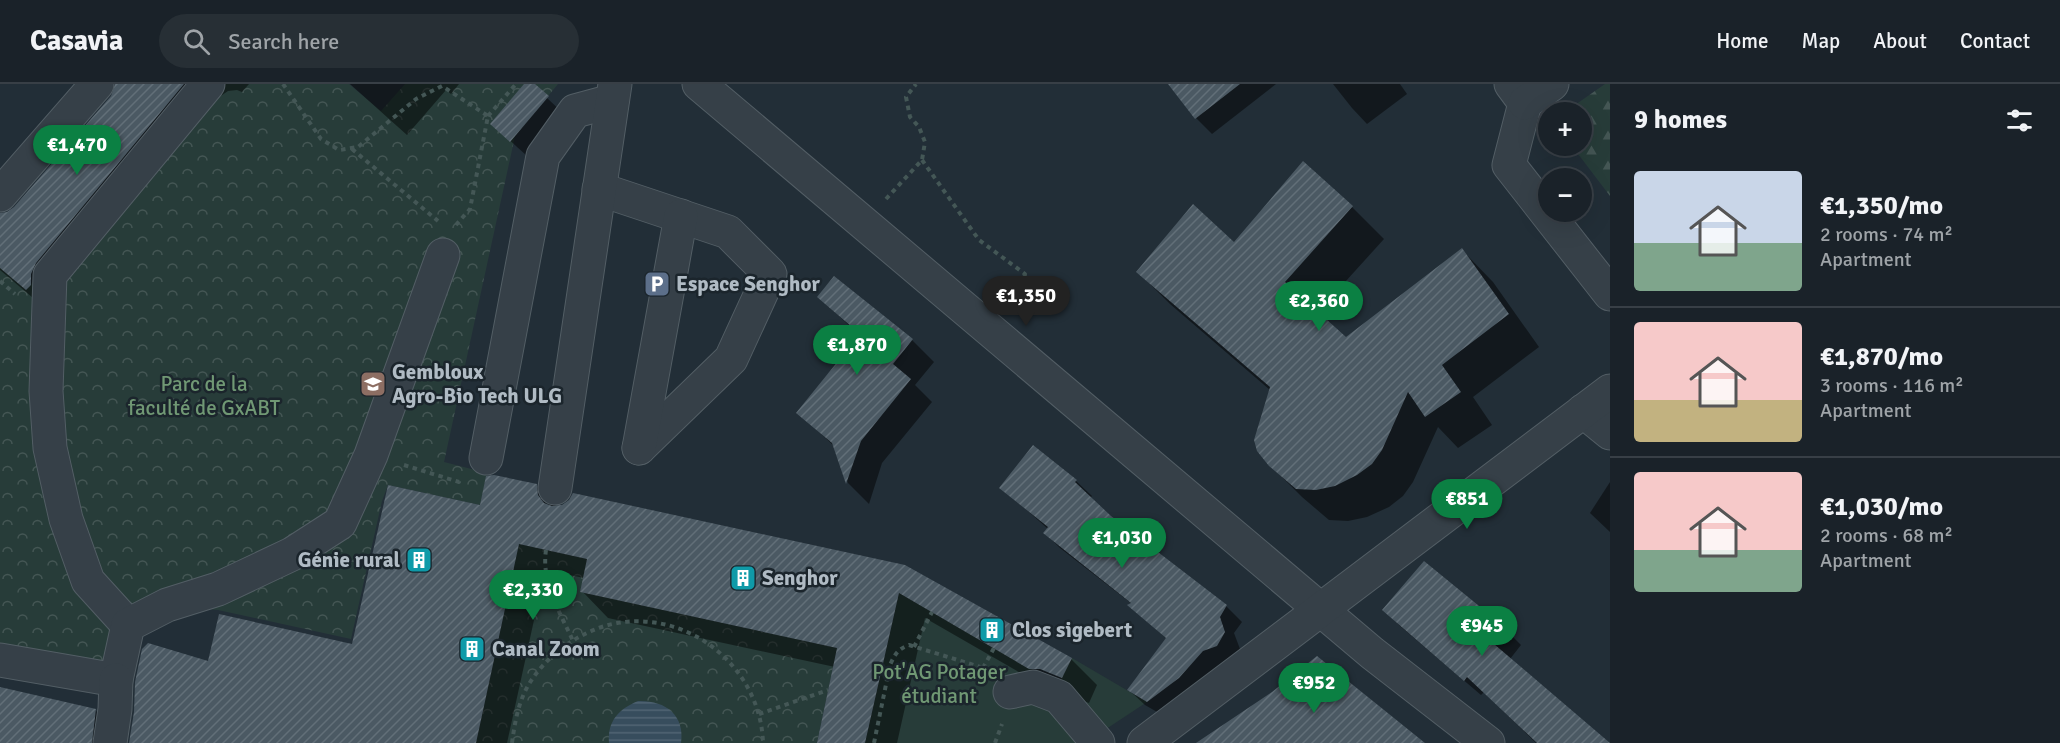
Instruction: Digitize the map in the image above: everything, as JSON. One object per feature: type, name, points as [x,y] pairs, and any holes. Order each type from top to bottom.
[{"type":"street","points":[[0,195],[97,84]]},
{"type":"street","points":[[128,625],[88,581],[64,509],[50,448],[46,391],[50,275],[208,84]]},
{"type":"street","points":[[699,84],[1372,653],[1488,743]]},
{"type":"street","points":[[1552,84],[1518,93],[1509,165],[1610,294]]},
{"type":"street","points":[[555,489],[614,93]]},
{"type":"street","points":[[486,458],[543,156],[575,111],[614,93]]},
{"type":"street","points":[[599,189],[728,231],[770,274],[731,359],[639,448],[681,216]]},
{"type":"street","points":[[110,743],[116,709],[116,680],[128,625],[166,605],[218,589],[292,554],[339,524],[371,454],[447,243]]},
{"type":"street","points":[[1144,743],[1610,391]]},
{"type":"street","points":[[1583,411],[1610,433]]},
{"type":"street","points":[[0,660],[116,680]]},
{"type":"street","points":[[1010,692],[1033,687],[1059,697],[1098,743]]},
{"type":"path","points":[[283,84],[321,139],[339,150],[358,147],[416,99],[442,86],[488,116]]},
{"type":"path","points":[[351,148],[447,243],[470,209],[488,116],[516,84]]},
{"type":"path","points":[[863,223],[922,160],[925,142],[919,127],[910,117],[906,97],[916,84]]},
{"type":"path","points":[[922,160],[979,240],[1025,274],[1011,347]]},
{"type":"path","points":[[371,454],[459,482]]},
{"type":"path","points":[[546,550],[544,564],[546,580],[573,641]]},
{"type":"path","points":[[914,647],[932,612]]},
{"type":"path","points":[[512,743],[516,713],[532,679],[557,651],[588,631],[624,622],[661,623],[698,636],[728,658],[750,689],[763,725],[763,743]]},
{"type":"path","points":[[874,743],[895,654],[900,648],[909,645],[1002,676],[1010,692],[1000,734],[995,743]]},
{"type":"path","points":[[983,668],[994,648]]},
{"type":"path","points":[[759,714],[828,690]]},
{"type":"path","points":[[875,702],[882,704]]},
{"type":"green space","name":"Parc de la faculté de GxABT","points":[[205,84],[349,84],[381,111],[405,84],[558,84],[515,136],[444,462],[487,473],[480,505],[388,485],[382,501],[351,639],[218,610],[167,605],[128,625],[116,680],[0,660],[0,267],[26,290]]},
{"type":"green space","points":[[1605,84],[1610,84],[1610,196],[1592,172],[1592,168],[1589,168],[1580,156],[1592,156],[1592,102],[1579,102]]},
{"type":"green space","points":[[519,544],[587,559],[581,592],[837,648],[817,743],[476,743]]},
{"type":"green space","name":"Pot'AG Potager étudiant","points":[[899,593],[1058,685],[1072,658],[1147,702],[1085,743],[865,743]]},
{"type":"water","points":[[638,701],[656,703],[671,711],[680,724],[681,743],[609,743],[612,722],[620,712]]},
{"type":"building","points":[[115,84],[184,84],[36,263],[31,274],[31,285],[26,290],[0,268],[0,213],[7,212],[14,207],[111,96]]},
{"type":"building","points":[[524,84],[535,84],[549,96],[510,142],[490,124]]},
{"type":"building","points":[[1168,84],[1240,84],[1195,119]]},
{"type":"building","points":[[1303,161],[1353,206],[1285,282],[1346,337],[1462,248],[1509,314],[1442,365],[1461,392],[1425,417],[1408,392],[1382,450],[1372,464],[1335,486],[1316,490],[1296,489],[1269,466],[1257,451],[1254,440],[1270,387],[1136,272],[1193,204],[1234,242]]},
{"type":"building","points":[[834,276],[913,339],[893,364],[911,379],[861,441],[846,484],[832,443],[796,413],[860,334],[817,297]]},
{"type":"building","points":[[1033,445],[1077,480],[1075,482],[1111,516],[1227,605],[1220,617],[1225,632],[1217,646],[1203,651],[1179,678],[1147,702],[1127,690],[1166,638],[1127,605],[1131,603],[1043,533],[1048,527],[999,488]]},
{"type":"building","points":[[494,475],[537,484],[538,495],[544,503],[552,506],[562,505],[573,493],[905,565],[1072,658],[1062,678],[1040,669],[1029,669],[899,593],[865,743],[817,743],[837,648],[580,592],[587,559],[519,544],[476,743],[129,743],[134,712],[135,682],[142,649],[148,643],[208,661],[219,614],[352,644],[388,485],[480,505],[486,476]]},
{"type":"building","points":[[1424,561],[1506,628],[1494,644],[1610,743],[1537,743],[1467,677],[1464,681],[1382,610]]},
{"type":"building","points":[[1317,656],[1425,743],[1196,743],[1272,692]]},
{"type":"building","points":[[0,687],[96,709],[92,743],[0,743]]},
{"type":"place","name":"Espace Senghor","points":[[657,284]]},
{"type":"place","name":"Gembloux Agro-Bio Tech ULG","points":[[373,384]]},
{"type":"place","name":"Génie rural","points":[[419,560]]},
{"type":"place","name":"Senghor","points":[[743,578]]},
{"type":"place","name":"Clos sigebert","points":[[992,630]]},
{"type":"place","name":"Canal Zoom","points":[[472,649]]}]
